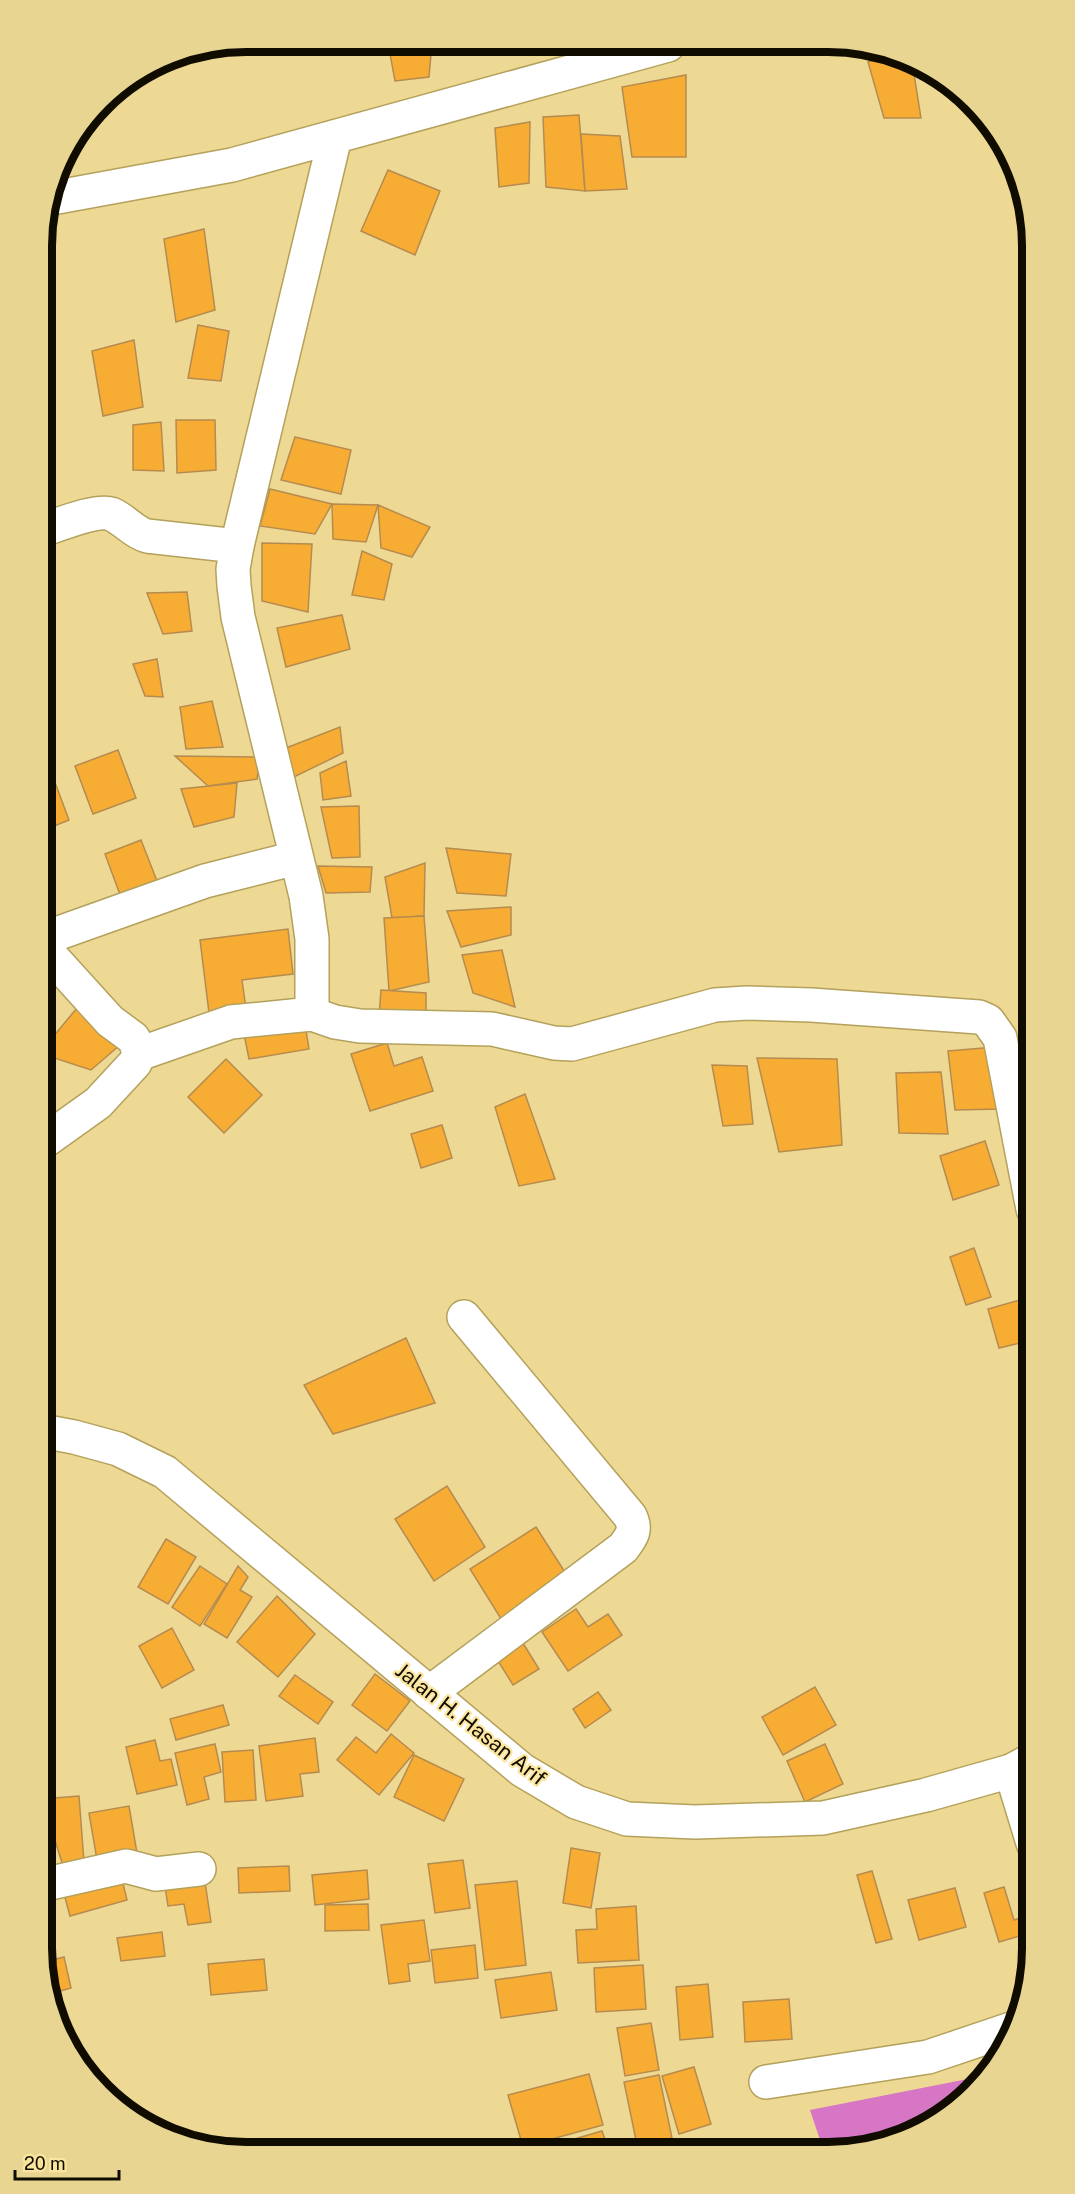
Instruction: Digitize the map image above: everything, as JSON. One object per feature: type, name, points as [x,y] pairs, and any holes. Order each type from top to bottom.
[{"type":"street","points":[[59,197],[232,165],[642,52]]},
{"type":"street","points":[[312,1014],[312,939],[306,897],[238,617],[233,569],[335,136]]},
{"type":"street","points":[[53,527],[103,512],[114,515],[135,531],[147,536],[237,546]]},
{"type":"street","points":[[53,935],[205,880],[296,858]]},
{"type":"street","points":[[52,1136],[98,1103],[135,1063],[139,1054],[133,1038],[110,1021],[53,958]]},
{"type":"street","points":[[139,1054],[231,1022],[312,1014],[336,1022],[360,1026],[492,1029],[554,1043],[572,1044],[715,1005],[747,1003],[811,1005],[979,1017],[988,1021],[1000,1038],[1022,1152]]},
{"type":"street","points":[[429,1693],[623,1548],[633,1535],[634,1525],[623,1507],[464,1317]]},
{"type":"street","name":"Jalan H. Hasan Arif","points":[[52,1433],[118,1449],[165,1473],[522,1770],[576,1802],[627,1819],[695,1822],[823,1818],[926,1794],[1022,1765]]},
{"type":"street","points":[[52,1883],[126,1866],[156,1874],[199,1869]]},
{"type":"street","points":[[766,2082],[928,2057],[1003,2032]]},
{"type":"shaded area","points":[[972,2078],[947,2101],[925,2116],[891,2131],[854,2140],[821,2142],[810,2110]]},
{"type":"building","points":[[390,52],[431,52],[429,77],[395,81]]},
{"type":"building","points":[[876,59],[914,73],[921,118],[884,118],[868,62]]},
{"type":"building","points":[[686,75],[686,157],[632,157],[622,87]]},
{"type":"building","points":[[579,115],[585,191],[546,187],[543,117]]},
{"type":"building","points":[[530,122],[529,183],[499,187],[495,128]]},
{"type":"building","points":[[581,134],[620,136],[627,189],[585,191]]},
{"type":"building","points":[[388,170],[440,191],[415,255],[361,231]]},
{"type":"building","points":[[204,229],[215,310],[176,322],[164,239]]},
{"type":"building","points":[[198,325],[229,331],[221,381],[188,378]]},
{"type":"building","points":[[134,340],[143,407],[103,416],[92,351]]},
{"type":"building","points":[[176,420],[215,420],[216,470],[177,473]]},
{"type":"building","points":[[161,422],[164,471],[133,470],[133,425]]},
{"type":"building","points":[[295,437],[351,450],[341,494],[281,480]]},
{"type":"building","points":[[270,489],[332,504],[315,534],[260,526]]},
{"type":"building","points":[[332,504],[378,505],[366,542],[333,539]]},
{"type":"building","points":[[378,505],[430,527],[412,557],[381,548]]},
{"type":"building","points":[[262,543],[312,544],[308,612],[262,601]]},
{"type":"building","points":[[362,551],[392,564],[384,600],[352,595]]},
{"type":"building","points":[[187,592],[192,631],[163,634],[147,593]]},
{"type":"building","points":[[342,615],[350,649],[286,667],[277,628]]},
{"type":"building","points":[[157,659],[163,697],[145,696],[133,664]]},
{"type":"building","points":[[212,701],[223,747],[186,749],[180,707]]},
{"type":"building","points":[[340,727],[343,753],[294,777],[286,748]]},
{"type":"building","points":[[118,750],[136,798],[93,814],[75,766]]},
{"type":"building","points":[[175,756],[260,757],[257,779],[208,786]]},
{"type":"building","points":[[346,761],[351,796],[323,800],[320,773]]},
{"type":"building","points":[[53,777],[69,820],[53,827]]},
{"type":"building","points":[[237,783],[234,817],[194,827],[181,789]]},
{"type":"building","points":[[359,806],[360,857],[332,858],[321,807]]},
{"type":"building","points":[[141,840],[159,886],[122,900],[105,854]]},
{"type":"building","points":[[446,848],[511,854],[506,896],[457,893]]},
{"type":"building","points":[[425,863],[424,916],[392,918],[385,877]]},
{"type":"building","points":[[318,866],[372,867],[370,892],[326,893]]},
{"type":"building","points":[[511,907],[511,935],[461,947],[447,911]]},
{"type":"building","points":[[424,916],[429,982],[389,991],[384,918]]},
{"type":"building","points":[[288,929],[293,974],[242,980],[247,1016],[210,1021],[200,940]]},
{"type":"building","points":[[502,950],[515,1007],[473,993],[462,955]]},
{"type":"building","points":[[381,990],[426,993],[426,1018],[379,1017]]},
{"type":"building","points":[[82,1002],[120,1045],[91,1070],[53,1057],[53,1037]]},
{"type":"building","points":[[304,1018],[309,1049],[249,1059],[243,1029]]},
{"type":"building","points":[[387,1043],[394,1066],[422,1057],[433,1091],[370,1111],[351,1054]]},
{"type":"building","points":[[995,1047],[1002,1109],[955,1110],[948,1051]]},
{"type":"building","points":[[757,1058],[837,1059],[842,1145],[779,1152]]},
{"type":"building","points":[[226,1059],[262,1095],[224,1133],[188,1097]]},
{"type":"building","points":[[712,1065],[747,1066],[753,1124],[723,1126]]},
{"type":"building","points":[[941,1072],[948,1134],[899,1133],[896,1073]]},
{"type":"building","points":[[525,1094],[555,1179],[519,1186],[495,1107]]},
{"type":"building","points":[[442,1125],[452,1158],[421,1168],[411,1134]]},
{"type":"building","points":[[985,1141],[999,1185],[953,1200],[940,1156]]},
{"type":"building","points":[[974,1248],[991,1297],[966,1305],[950,1257]]},
{"type":"building","points":[[1022,1299],[1022,1343],[999,1348],[988,1309]]},
{"type":"building","points":[[406,1338],[435,1403],[333,1434],[304,1385]]},
{"type":"building","points":[[447,1486],[485,1547],[434,1581],[395,1519]]},
{"type":"building","points":[[536,1527],[570,1580],[503,1622],[470,1569]]},
{"type":"building","points":[[166,1539],[196,1557],[168,1604],[138,1587]]},
{"type":"building","points":[[200,1566],[227,1584],[200,1626],[172,1607]]},
{"type":"building","points":[[238,1566],[248,1577],[240,1590],[252,1597],[227,1638],[204,1624]]},
{"type":"building","points":[[277,1596],[315,1634],[278,1677],[237,1642]]},
{"type":"building","points":[[576,1609],[588,1627],[608,1614],[622,1635],[568,1671],[542,1632]]},
{"type":"building","points":[[172,1628],[194,1670],[162,1688],[139,1646]]},
{"type":"building","points":[[521,1640],[539,1669],[513,1685],[495,1656]]},
{"type":"building","points":[[375,1674],[410,1701],[387,1731],[352,1705]]},
{"type":"building","points":[[295,1675],[333,1702],[318,1724],[279,1696]]},
{"type":"building","points":[[815,1687],[836,1725],[783,1755],[762,1717]]},
{"type":"building","points":[[598,1692],[611,1710],[585,1728],[573,1709]]},
{"type":"building","points":[[223,1705],[229,1725],[176,1740],[170,1719]]},
{"type":"building","points":[[391,1734],[414,1753],[379,1795],[337,1760],[356,1737],[376,1753]]},
{"type":"building","points":[[315,1738],[319,1772],[300,1774],[303,1796],[266,1801],[259,1746]]},
{"type":"building","points":[[155,1740],[160,1761],[171,1759],[177,1785],[137,1794],[126,1747]]},
{"type":"building","points":[[215,1744],[221,1772],[204,1777],[209,1799],[187,1805],[175,1753]]},
{"type":"building","points":[[825,1744],[843,1784],[805,1802],[787,1761]]},
{"type":"building","points":[[253,1750],[256,1800],[225,1802],[222,1752]]},
{"type":"building","points":[[414,1755],[464,1779],[444,1821],[394,1797]]},
{"type":"building","points":[[79,1796],[84,1862],[64,1869],[52,1831],[52,1798]]},
{"type":"building","points":[[129,1806],[137,1853],[97,1860],[89,1813]]},
{"type":"building","points":[[571,1848],[600,1853],[591,1908],[563,1903]]},
{"type":"building","points":[[463,1860],[470,1908],[435,1913],[428,1864]]},
{"type":"building","points":[[289,1866],[290,1891],[239,1893],[238,1868]]},
{"type":"building","points":[[367,1870],[369,1899],[315,1905],[312,1875]]},
{"type":"building","points":[[872,1871],[892,1939],[876,1943],[857,1875]]},
{"type":"building","points":[[121,1875],[127,1900],[70,1916],[63,1890]]},
{"type":"building","points":[[517,1881],[526,1965],[485,1970],[475,1885]]},
{"type":"building","points":[[205,1882],[211,1922],[188,1925],[184,1904],[168,1906],[165,1887]]},
{"type":"building","points":[[1004,1887],[1014,1920],[1022,1917],[1022,1935],[999,1942],[984,1893]]},
{"type":"building","points":[[955,1888],[966,1927],[919,1940],[908,1900]]},
{"type":"building","points":[[368,1904],[369,1930],[325,1931],[325,1905]]},
{"type":"building","points":[[636,1906],[639,1960],[578,1963],[576,1930],[597,1929],[596,1909]]},
{"type":"building","points":[[424,1920],[430,1961],[408,1964],[410,1981],[389,1984],[381,1925]]},
{"type":"building","points":[[162,1932],[165,1956],[121,1961],[117,1938]]},
{"type":"building","points":[[475,1945],[478,1978],[435,1983],[431,1950]]},
{"type":"building","points":[[64,1957],[71,1988],[58,1992],[53,1960]]},
{"type":"building","points":[[264,1959],[267,1990],[211,1995],[208,1964]]},
{"type":"building","points":[[643,1965],[646,2009],[596,2012],[594,1968]]},
{"type":"building","points":[[551,1972],[557,2010],[501,2018],[495,1980]]},
{"type":"building","points":[[708,1984],[713,2037],[680,2040],[676,1987]]},
{"type":"building","points":[[789,1999],[792,2039],[745,2042],[743,2002]]},
{"type":"building","points":[[651,2023],[659,2070],[625,2076],[617,2028]]},
{"type":"building","points":[[694,2067],[711,2124],[679,2134],[662,2076]]},
{"type":"building","points":[[589,2074],[603,2125],[541,2142],[522,2142],[508,2095]]},
{"type":"building","points":[[659,2075],[672,2138],[636,2142],[624,2082]]},
{"type":"building","points":[[602,2131],[606,2142],[564,2142]]}]
